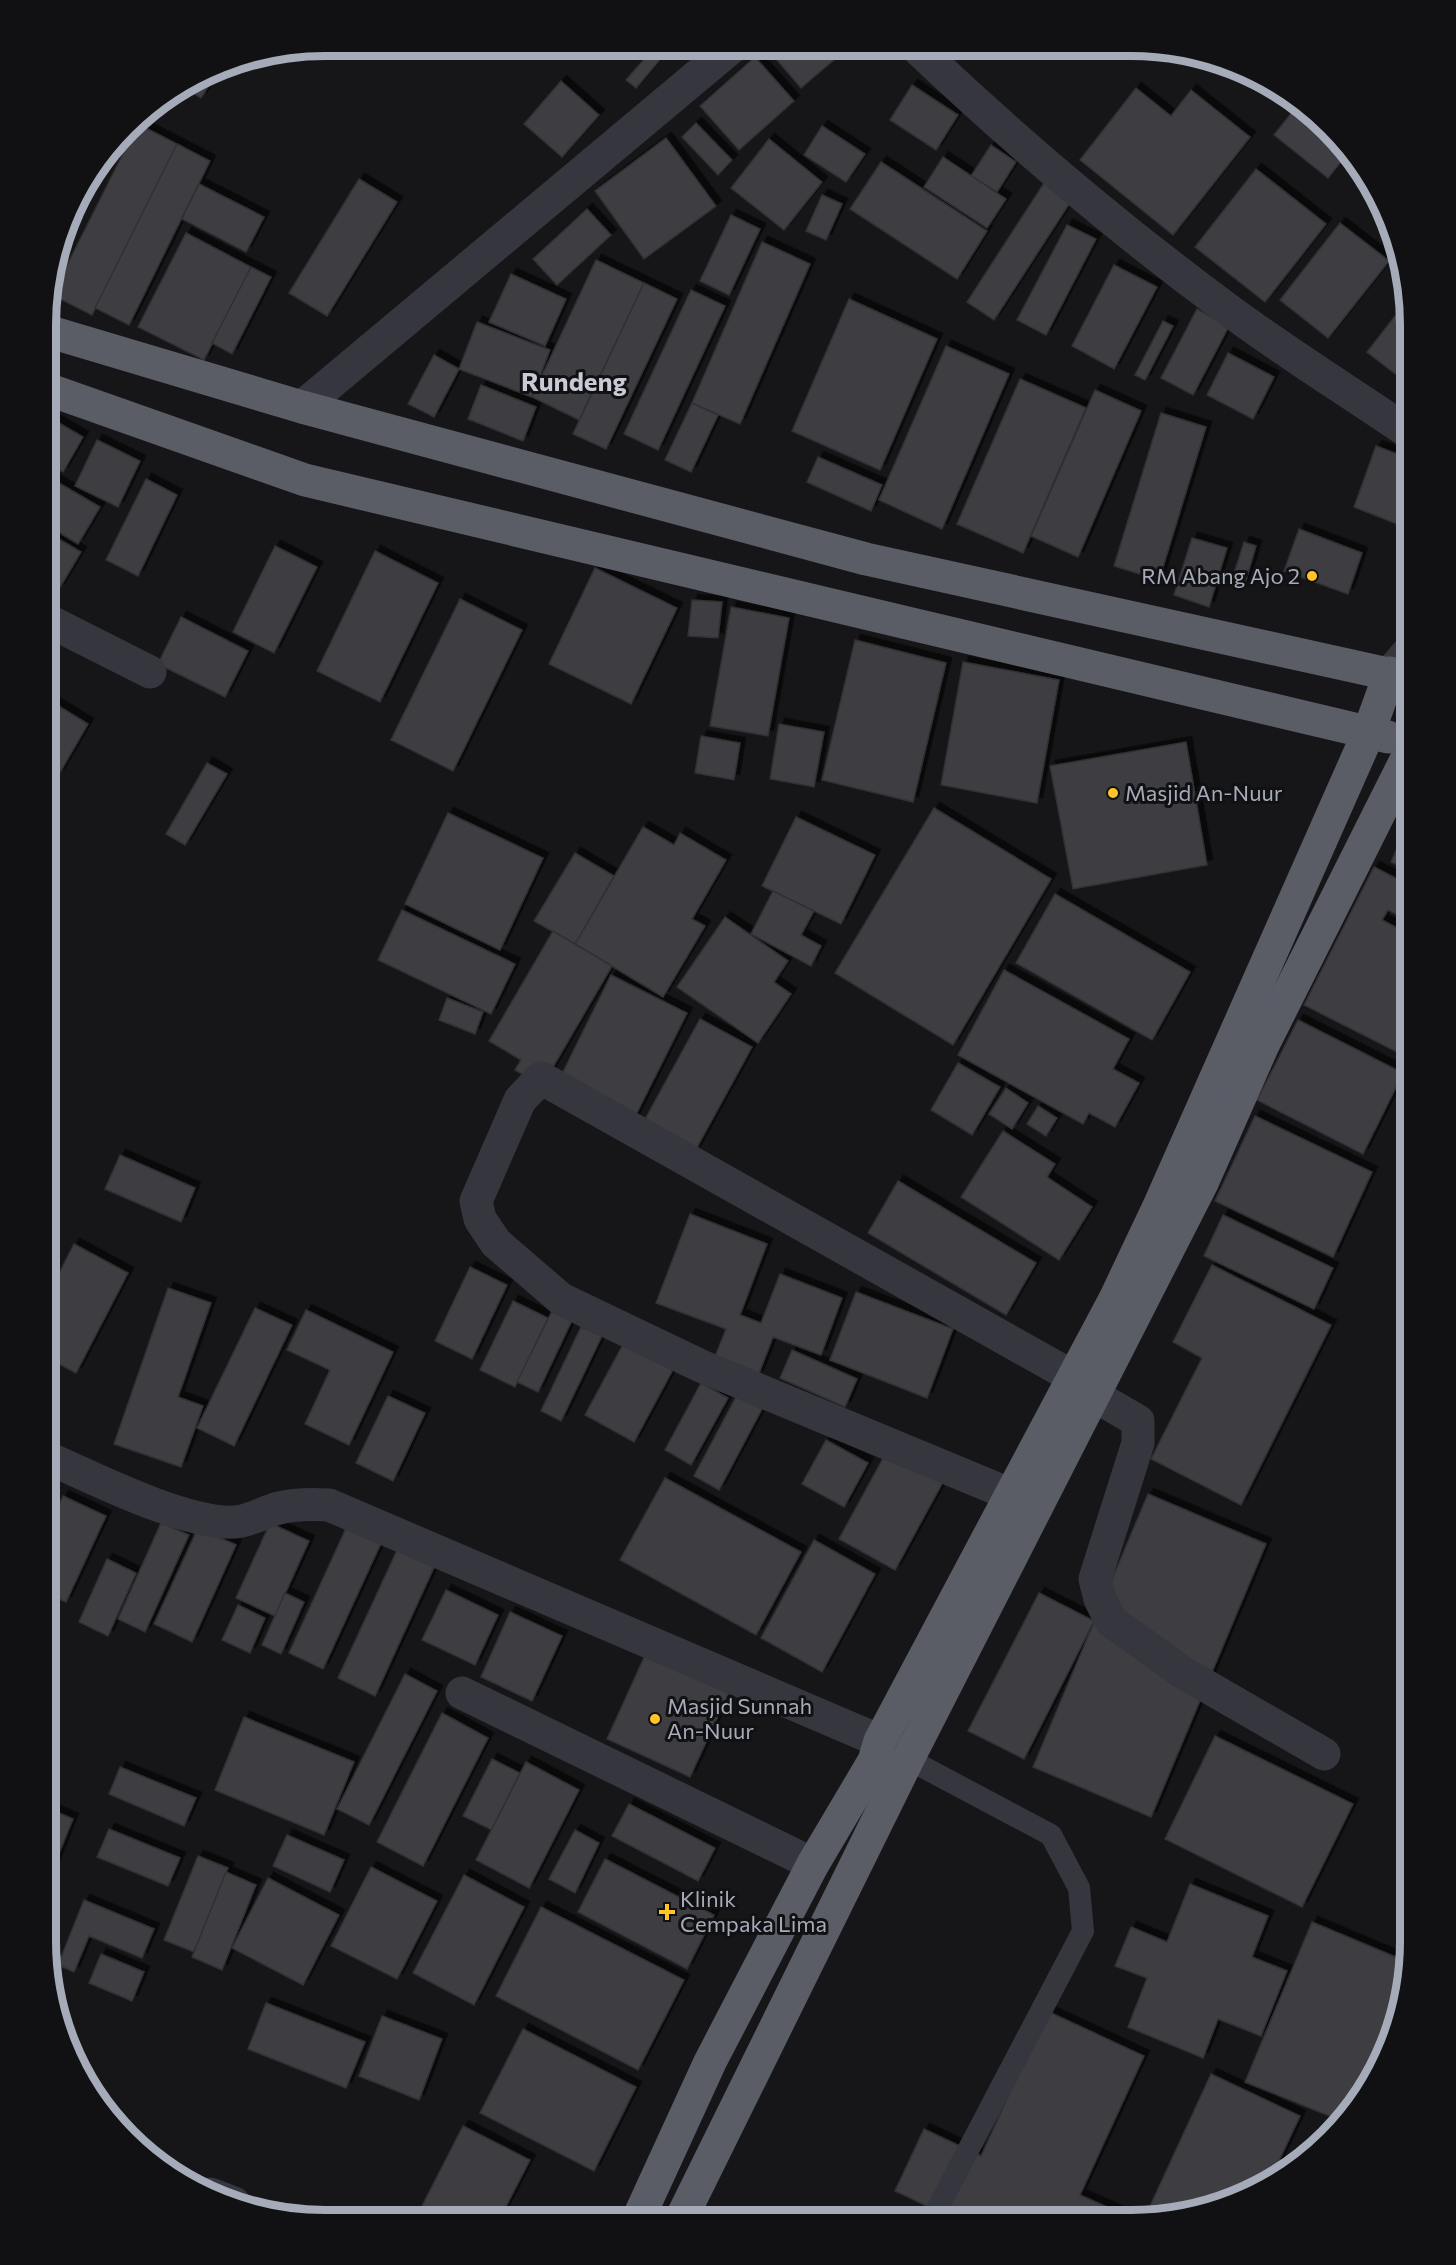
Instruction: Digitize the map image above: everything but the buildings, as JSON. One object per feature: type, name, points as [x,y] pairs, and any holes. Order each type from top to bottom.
[{"type":"highway","points":[[56,334],[302,407],[866,558],[1400,676],[1368,734],[1160,1204],[1085,1387],[908,1759],[685,2210]]},
{"type":"highway","points":[[56,392],[305,480],[1368,734],[1400,739]]},
{"type":"highway","points":[[642,2210],[710,2062],[813,1864],[874,1761],[880,1741],[1012,1495],[1085,1387],[1202,1183],[1263,1045],[1400,772]]},
{"type":"street","points":[[302,407],[721,56]]},
{"type":"street","points":[[925,56],[994,121],[1183,275],[1231,312],[1400,427]]},
{"type":"street","points":[[56,625],[150,672]]},
{"type":"street","points":[[1012,1495],[701,1366],[561,1299],[496,1243],[480,1219],[476,1201],[520,1100],[542,1078],[1085,1387],[1138,1421],[1138,1443],[1095,1579],[1100,1599],[1111,1621],[1182,1672],[1324,1754]]},
{"type":"street","points":[[56,1461],[147,1500],[212,1522],[238,1522],[279,1508],[296,1505],[329,1505],[880,1741],[908,1759]]},
{"type":"street","points":[[462,1693],[813,1864]]},
{"type":"lane","points":[[908,1759],[1051,1835],[1079,1888],[1083,1931],[937,2210]]},
{"type":"place","name":"RM Abang Ajo 2","points":[[1312,576]]},
{"type":"place","name":"Masjid An-Nuur","points":[[1113,793]]},
{"type":"place","name":"Masjid Sunnah An-Nuur","points":[[655,1719]]},
{"type":"place","name":"Klinik Cempaka Lima","points":[[667,1912]]},
{"type":"district","name":"Rundeng","points":[[574,382]]}]
